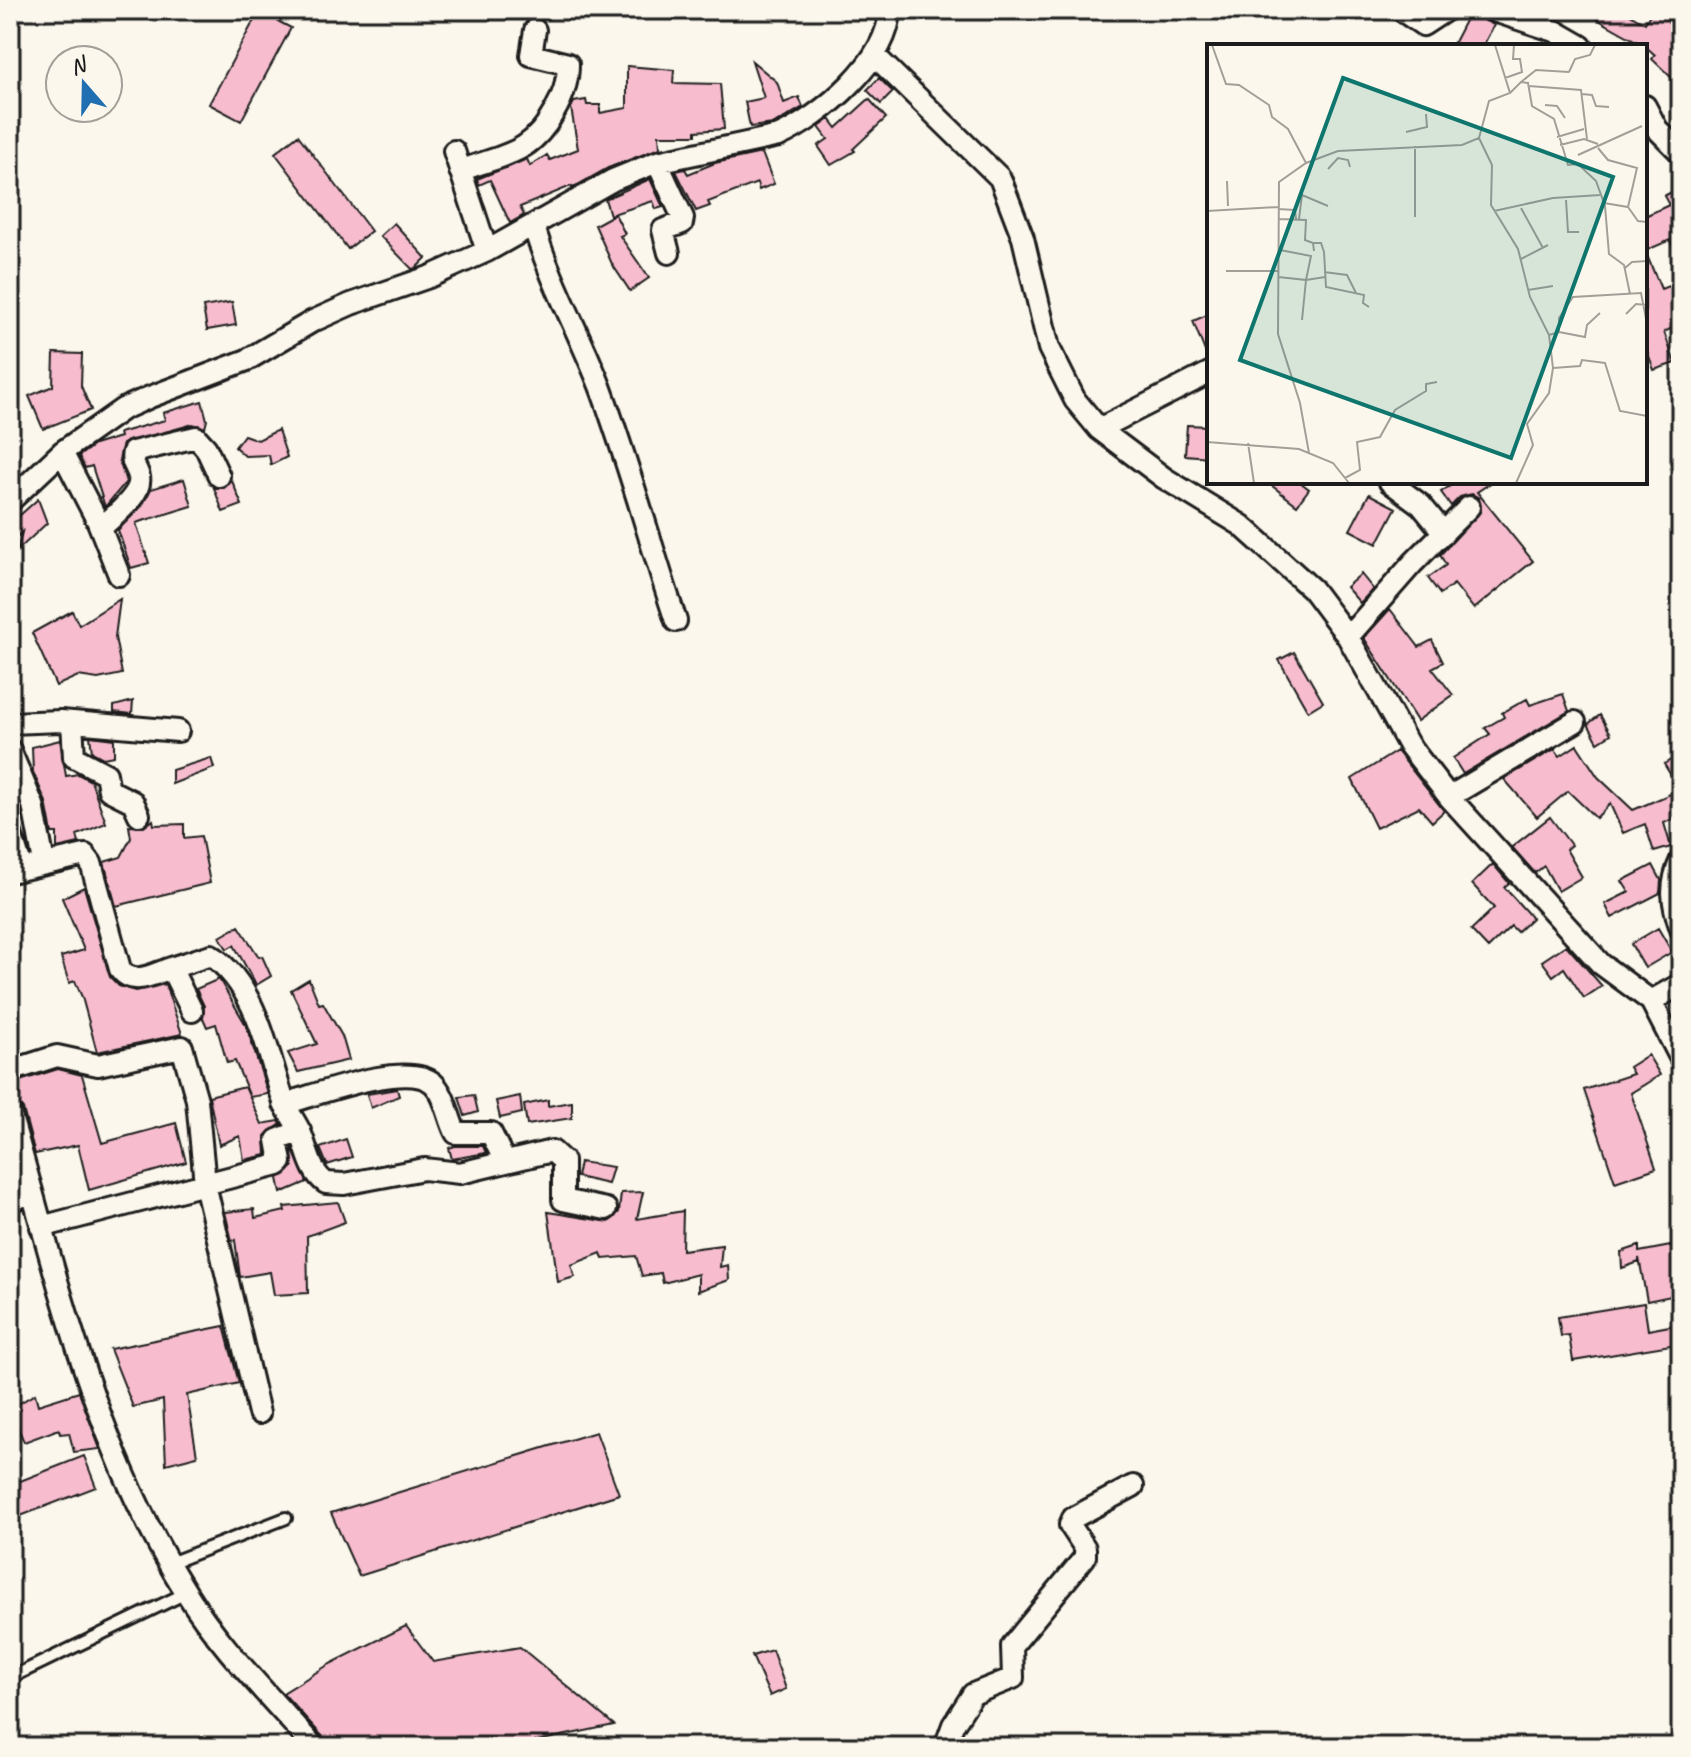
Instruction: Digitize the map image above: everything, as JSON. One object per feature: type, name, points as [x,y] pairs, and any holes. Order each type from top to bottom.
[{"type":"street","points":[[10,501],[62,452],[123,409],[247,360],[313,321],[351,304],[429,277],[487,251],[613,180],[657,162],[779,136],[795,128],[820,111],[875,56],[886,35],[890,10]]},
{"type":"street","points":[[1401,10],[1423,25],[1446,10]]},
{"type":"street","points":[[1491,10],[1555,31],[1578,44]]},
{"type":"street","points":[[487,251],[457,161],[512,154],[532,144],[543,132],[561,100],[568,64],[531,55],[535,30]]},
{"type":"street","points":[[875,56],[1000,178],[1023,238],[1049,348],[1075,400],[1099,429],[1164,478],[1241,525],[1312,589],[1348,637],[1408,744],[1449,797],[1473,827],[1542,895],[1601,964],[1651,1001],[1681,1059]]},
{"type":"street","points":[[1651,130],[1681,153]]},
{"type":"street","points":[[657,162],[683,218],[682,223],[663,230],[669,253]]},
{"type":"street","points":[[534,227],[546,266],[598,381],[625,456],[676,621]]},
{"type":"street","points":[[1099,429],[1207,374]]},
{"type":"street","points":[[101,528],[138,488],[139,478],[131,459],[133,452],[196,437],[206,448],[219,476]]},
{"type":"street","points":[[62,452],[101,528],[119,575]]},
{"type":"street","points":[[1393,484],[1421,505],[1444,533]]},
{"type":"street","points":[[1348,637],[1469,507]]},
{"type":"street","points":[[10,723],[72,722],[178,731]]},
{"type":"street","points":[[72,722],[74,757],[106,774],[109,790],[133,802],[139,815]]},
{"type":"street","points":[[1449,797],[1575,722]]},
{"type":"street","points":[[10,750],[13,771],[33,805],[44,863]]},
{"type":"street","points":[[10,831],[16,870],[82,855],[88,858],[120,969],[126,976],[137,979],[207,955],[218,961],[260,1022],[284,1104],[300,1131],[314,1172],[331,1184],[424,1169],[460,1173],[504,1160],[558,1153],[563,1161],[563,1200],[606,1209]]},
{"type":"street","points":[[1681,860],[1672,888],[1673,908],[1681,929]]},
{"type":"street","points":[[171,968],[192,1011]]},
{"type":"street","points":[[1651,1001],[1681,984]]},
{"type":"street","points":[[10,1071],[57,1056],[98,1065],[182,1047],[197,1100],[205,1184],[259,1413]]},
{"type":"street","points":[[284,1104],[392,1075],[420,1075],[436,1087],[456,1133],[493,1134],[504,1160]]},
{"type":"street","points":[[10,1113],[83,1366],[126,1475],[186,1593],[228,1650],[314,1747]]},
{"type":"street","points":[[41,1227],[278,1165],[281,1162],[277,1140],[300,1131]]},
{"type":"street","points":[[10,1201],[31,1193]]},
{"type":"street","points":[[945,1747],[953,1725],[972,1697],[1013,1678],[1010,1649],[1085,1557],[1085,1548],[1070,1525],[1073,1518],[1133,1486]]},
{"type":"lane","points":[[170,1563],[286,1518]]},
{"type":"lane","points":[[16,1675],[186,1593]]},
{"type":"building","points":[[1581,10],[1623,10],[1645,23],[1652,11],[1666,19],[1681,37],[1681,74],[1675,81],[1652,59],[1655,55],[1647,44],[1641,44]]},
{"type":"building","points":[[259,11],[291,28],[241,121],[209,104]]},
{"type":"building","points":[[1469,13],[1494,25],[1484,44],[1454,42]]},
{"type":"building","points":[[752,61],[777,82],[784,103],[799,97],[803,107],[774,124],[750,127],[745,102],[764,98]]},
{"type":"building","points":[[627,66],[674,70],[673,83],[720,84],[724,129],[696,131],[696,135],[659,135],[660,148],[608,168],[572,188],[520,207],[524,215],[510,223],[490,180],[479,185],[477,179],[527,159],[530,166],[547,155],[550,160],[578,149],[571,108],[574,102],[586,100],[587,105],[600,105],[600,113],[627,108]]},
{"type":"building","points":[[879,78],[893,92],[881,104],[867,90]]},
{"type":"building","points":[[869,99],[886,118],[853,149],[855,151],[831,165],[818,146],[828,139],[819,127],[830,119],[837,128]]},
{"type":"building","points":[[298,135],[371,231],[348,249],[275,153]]},
{"type":"building","points":[[762,153],[774,184],[759,190],[757,183],[708,202],[710,206],[696,211],[676,171],[685,169],[688,174],[715,163]]},
{"type":"building","points":[[650,179],[663,207],[656,209],[653,201],[610,215],[605,199]]},
{"type":"building","points":[[1681,187],[1681,265],[1670,240],[1647,250],[1647,215],[1669,205],[1664,196]]},
{"type":"building","points":[[615,214],[625,234],[620,236],[649,278],[630,291],[612,264],[595,225]]},
{"type":"building","points":[[394,223],[426,258],[416,268],[412,269],[380,236]]},
{"type":"building","points":[[1647,256],[1661,289],[1671,285],[1676,298],[1671,299],[1681,324],[1664,332],[1675,363],[1654,370],[1647,351]]},
{"type":"building","points":[[232,302],[236,325],[207,330],[203,307]]},
{"type":"building","points":[[1207,315],[1207,356],[1193,321]]},
{"type":"building","points":[[54,353],[82,354],[81,386],[91,410],[43,429],[29,396],[53,386]]},
{"type":"building","points":[[202,401],[207,420],[205,428],[193,424],[123,444],[119,460],[126,482],[105,507],[92,466],[85,468],[79,456],[94,445],[120,437],[119,433],[165,420],[163,413]]},
{"type":"building","points":[[1187,425],[1207,426],[1207,457],[1185,455]]},
{"type":"building","points":[[278,430],[287,457],[271,465],[269,455],[245,456],[235,447],[244,435],[258,440]]},
{"type":"building","points":[[184,479],[192,506],[136,523],[149,563],[131,568],[118,530],[142,506],[151,489]]},
{"type":"building","points":[[232,481],[242,505],[223,512],[214,488],[224,488]]},
{"type":"building","points":[[1270,484],[1303,484],[1309,489],[1297,505]]},
{"type":"building","points":[[1453,484],[1489,484],[1477,492],[1533,561],[1474,609],[1454,584],[1440,594],[1428,578],[1446,565],[1440,555],[1481,511],[1479,498],[1472,494],[1460,497],[1451,506],[1441,492]]},
{"type":"building","points":[[1369,494],[1396,508],[1377,544],[1350,530]]},
{"type":"building","points":[[38,499],[47,523],[17,551],[22,532],[10,543],[10,524]]},
{"type":"building","points":[[1361,574],[1373,589],[1360,603],[1346,587]]},
{"type":"building","points":[[120,599],[115,637],[122,674],[98,679],[78,676],[56,686],[32,633],[72,611],[79,625]]},
{"type":"building","points":[[1390,609],[1419,647],[1432,640],[1443,662],[1432,668],[1453,695],[1417,721],[1364,638]]},
{"type":"building","points":[[1294,652],[1323,702],[1308,711],[1279,660]]},
{"type":"building","points":[[1563,694],[1569,711],[1463,774],[1453,758],[1490,734],[1485,728],[1504,717],[1502,713],[1527,699],[1530,705]]},
{"type":"building","points":[[133,701],[132,714],[114,712],[114,706]]},
{"type":"building","points":[[1600,715],[1611,734],[1598,742],[1588,724]]},
{"type":"building","points":[[90,736],[114,739],[114,756],[103,758],[92,752]]},
{"type":"building","points":[[60,740],[66,776],[78,774],[91,781],[106,823],[77,835],[79,843],[57,848],[57,833],[52,833],[46,802],[33,772],[32,747]]},
{"type":"building","points":[[1577,745],[1598,777],[1633,810],[1680,790],[1664,764],[1681,754],[1681,815],[1664,823],[1671,847],[1654,852],[1645,824],[1623,833],[1610,804],[1596,818],[1568,791],[1537,817],[1504,779],[1555,749],[1560,756]]},
{"type":"building","points":[[1397,751],[1444,811],[1432,822],[1419,807],[1376,828],[1352,779]]},
{"type":"building","points":[[211,758],[214,768],[172,784],[172,770]]},
{"type":"building","points":[[14,794],[22,818],[10,818],[10,796]]},
{"type":"building","points":[[1550,817],[1571,845],[1566,849],[1582,877],[1558,891],[1544,866],[1535,873],[1512,847]]},
{"type":"building","points":[[153,820],[154,825],[184,824],[184,838],[201,836],[210,883],[116,906],[104,862],[121,857],[131,838],[129,826],[144,827]]},
{"type":"building","points":[[1493,864],[1509,883],[1504,887],[1532,918],[1517,932],[1511,926],[1488,948],[1471,930],[1494,908],[1472,884]]},
{"type":"building","points":[[1653,865],[1661,880],[1660,893],[1612,918],[1605,904],[1629,892],[1622,881]]},
{"type":"building","points":[[84,887],[110,977],[119,986],[135,991],[165,984],[182,1034],[97,1052],[82,997],[75,981],[69,983],[61,957],[84,950],[62,898]]},
{"type":"building","points":[[239,926],[259,957],[262,956],[271,976],[256,985],[234,945],[227,949],[220,937]]},
{"type":"building","points":[[1658,928],[1672,952],[1645,968],[1631,944]]},
{"type":"building","points":[[1566,945],[1602,986],[1584,998],[1564,968],[1553,976],[1542,961]]},
{"type":"building","points":[[219,979],[246,1025],[268,1094],[250,1097],[235,1061],[227,1063],[216,1024],[207,1027],[203,1018],[204,1006],[196,989]]},
{"type":"building","points":[[309,979],[319,1004],[323,1003],[342,1036],[349,1060],[298,1072],[288,1053],[317,1044],[291,990]]},
{"type":"building","points":[[1648,1055],[1660,1075],[1631,1093],[1656,1168],[1615,1182],[1584,1090],[1633,1074],[1629,1067]]},
{"type":"building","points":[[58,1069],[82,1075],[102,1143],[176,1123],[186,1162],[89,1190],[78,1145],[35,1154],[23,1109],[15,1101],[10,1084]]},
{"type":"building","points":[[245,1087],[262,1124],[279,1121],[281,1124],[265,1136],[266,1155],[244,1160],[240,1136],[219,1145],[209,1096]]},
{"type":"building","points":[[397,1089],[399,1096],[371,1108],[367,1094]]},
{"type":"building","points":[[474,1095],[478,1112],[465,1116],[459,1097]]},
{"type":"building","points":[[520,1096],[522,1113],[500,1118],[496,1101]]},
{"type":"building","points":[[548,1100],[548,1106],[572,1102],[572,1118],[527,1125],[524,1105]]},
{"type":"building","points":[[346,1139],[352,1157],[327,1165],[320,1148]]},
{"type":"building","points":[[483,1146],[486,1153],[452,1159],[449,1148]]},
{"type":"building","points":[[292,1148],[307,1182],[281,1193],[278,1178],[293,1167]]},
{"type":"building","points":[[580,1162],[613,1167],[608,1184],[577,1177]]},
{"type":"building","points":[[643,1192],[637,1219],[683,1211],[682,1250],[722,1245],[720,1267],[728,1265],[729,1280],[698,1291],[698,1274],[663,1283],[661,1273],[642,1276],[636,1256],[603,1259],[601,1253],[571,1265],[575,1277],[558,1282],[548,1212],[609,1222],[619,1212],[621,1193]]},
{"type":"building","points":[[338,1202],[345,1222],[307,1236],[308,1293],[274,1295],[270,1272],[240,1277],[235,1240],[232,1241],[225,1212],[254,1209],[255,1218],[285,1211],[284,1207]]},
{"type":"building","points":[[1681,1244],[1681,1294],[1647,1301],[1639,1258],[1639,1262],[1622,1268],[1621,1252],[1639,1246],[1639,1252]]},
{"type":"building","points":[[1644,1303],[1648,1330],[1675,1325],[1677,1344],[1573,1361],[1569,1335],[1561,1336],[1558,1317]]},
{"type":"building","points":[[224,1326],[239,1383],[187,1395],[197,1456],[166,1464],[163,1400],[133,1407],[110,1349]]},
{"type":"building","points":[[79,1392],[100,1449],[74,1452],[69,1433],[60,1434],[59,1429],[24,1442],[10,1409],[35,1394],[38,1405]]},
{"type":"building","points":[[596,1432],[619,1494],[359,1576],[331,1513]]},
{"type":"building","points":[[84,1456],[96,1487],[10,1520],[10,1485]]},
{"type":"building","points":[[406,1626],[433,1662],[520,1647],[614,1725],[509,1747],[327,1747],[324,1738],[283,1693],[328,1665]]},
{"type":"building","points":[[772,1650],[786,1689],[770,1696],[752,1656]]}]
